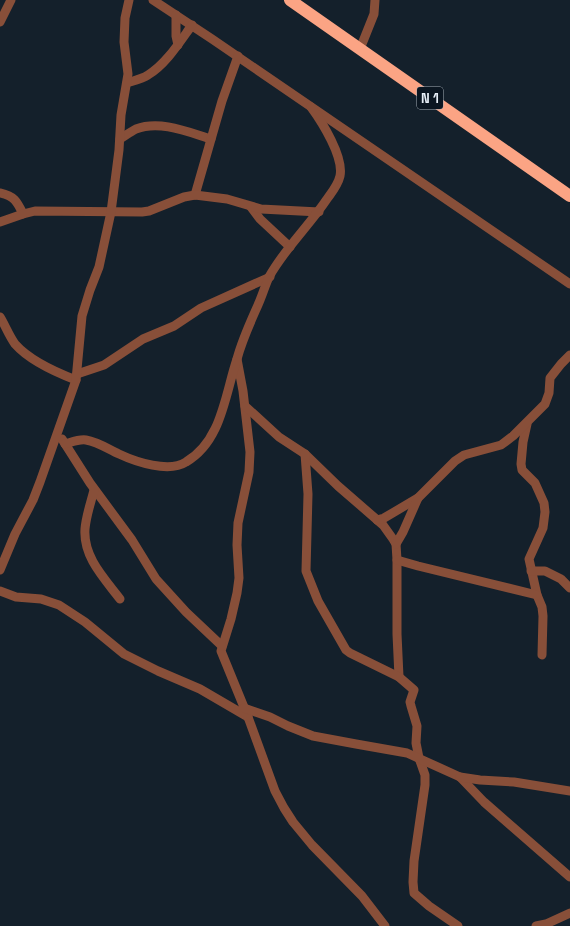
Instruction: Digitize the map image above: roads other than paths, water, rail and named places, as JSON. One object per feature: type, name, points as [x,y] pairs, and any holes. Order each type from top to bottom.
[{"type":"highway","name":"N 1","points":[[290,0],[570,196]]},
{"type":"street","points":[[0,22],[11,0]]},
{"type":"street","points":[[0,570],[15,534],[33,500],[76,377],[82,316],[99,267],[111,212],[120,139],[121,115],[128,74],[124,42],[125,18],[129,0]]},
{"type":"street","points":[[153,0],[238,56],[570,284]]},
{"type":"street","points":[[360,49],[374,14],[375,0]]},
{"type":"street","points":[[176,15],[176,36],[178,45]]},
{"type":"street","points":[[127,83],[146,76],[156,69],[178,45],[192,25]]},
{"type":"street","points":[[195,195],[226,88],[238,56]]},
{"type":"street","points":[[65,444],[78,440],[85,440],[102,445],[130,458],[148,464],[167,467],[186,463],[209,440],[222,411],[237,359],[270,277],[290,247],[319,212],[338,183],[341,168],[338,157],[318,117],[311,107]]},
{"type":"street","points":[[120,139],[143,127],[159,126],[180,129],[211,140]]},
{"type":"street","points":[[0,192],[10,196],[18,202],[23,214]]},
{"type":"street","points":[[0,222],[35,211],[149,211],[177,199],[195,195],[227,199],[261,209],[319,212]]},
{"type":"street","points":[[251,207],[260,218],[290,247]]},
{"type":"street","points":[[0,317],[16,345],[51,370],[76,377],[104,365],[143,339],[174,326],[201,308],[270,277]]},
{"type":"street","points":[[377,520],[384,518],[418,498],[455,461],[464,455],[501,444],[528,422],[545,404],[550,378],[570,355]]},
{"type":"street","points":[[237,359],[243,391],[250,452],[249,472],[238,524],[237,545],[240,578],[231,619],[221,651],[246,712],[275,790],[292,822],[362,896],[384,926]]},
{"type":"street","points":[[245,406],[279,437],[305,454],[338,486],[383,525],[396,544],[399,677]]},
{"type":"street","points":[[528,422],[523,442],[521,464],[522,470],[535,483],[544,502],[545,512],[543,528],[529,559],[537,595],[542,607],[542,654]]},
{"type":"street","points":[[57,431],[94,490],[132,540],[156,579],[186,612],[222,646]]},
{"type":"street","points":[[305,454],[308,494],[305,566],[308,579],[318,601],[346,650],[399,677],[414,690],[410,702],[417,726],[416,743],[419,758],[425,775],[425,785],[414,861],[414,893],[458,926]]},
{"type":"street","points":[[94,490],[85,528],[85,543],[96,569],[120,599]]},
{"type":"street","points":[[396,544],[418,498]]},
{"type":"street","points":[[397,560],[537,595]]},
{"type":"street","points":[[531,571],[545,571],[561,579],[570,588]]},
{"type":"street","points":[[0,591],[16,597],[41,598],[59,605],[85,622],[124,654],[246,712],[270,717],[314,736],[407,753],[460,777],[514,782],[570,791]]},
{"type":"street","points":[[460,777],[484,802],[570,877]]},
{"type":"street","points":[[536,926],[546,924],[570,913]]}]
